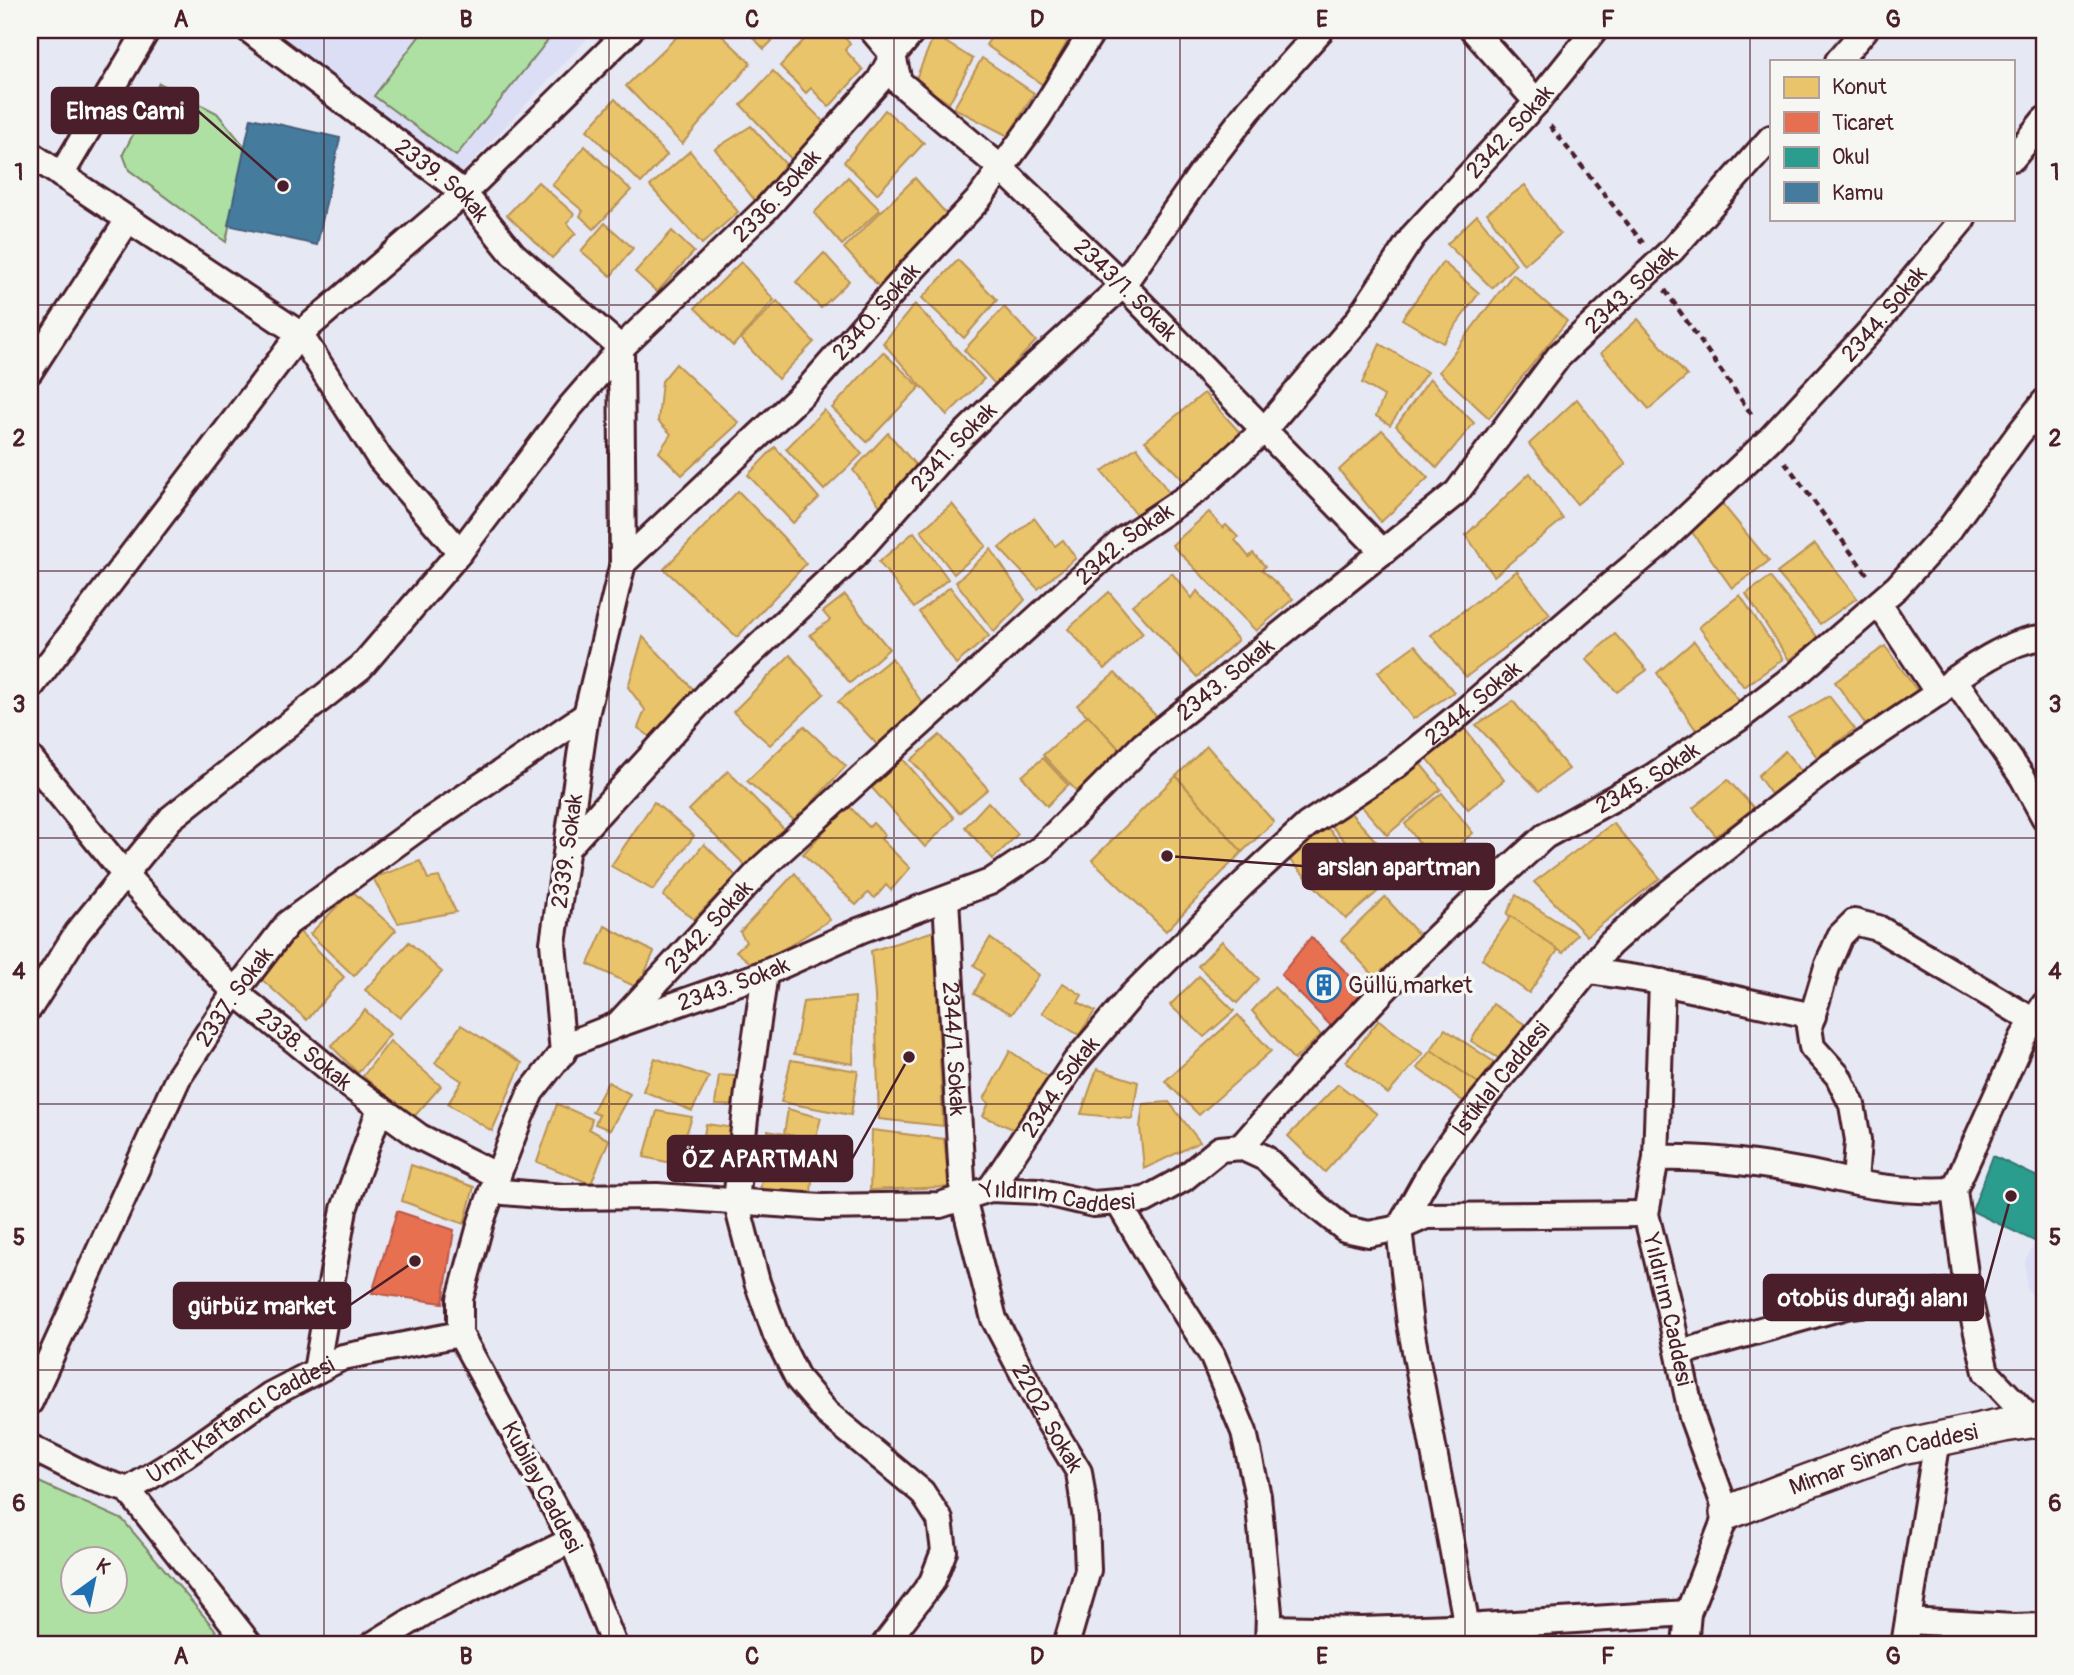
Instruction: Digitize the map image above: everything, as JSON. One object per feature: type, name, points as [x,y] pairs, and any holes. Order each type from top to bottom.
[{"type":"street","points":[[61,175],[147,30]]},
{"type":"street","name":"2339. Sokak","points":[[249,30],[464,193],[513,254],[621,348],[623,563],[586,715],[553,943],[563,1053]]},
{"type":"street","points":[[30,688],[300,334],[464,193],[630,30]]},
{"type":"street","name":"2343/1. Sokak","points":[[872,30],[893,55],[899,82],[1002,169],[1123,285],[1383,552]]},
{"type":"street","name":"2336. Sokak","points":[[621,348],[765,211],[879,81],[893,55],[914,30]]},
{"type":"street","name":"2340. Sokak","points":[[623,563],[807,390],[913,269],[978,200],[1038,118],[1093,30]]},
{"type":"street","name":"2341. Sokak","points":[[568,847],[707,695],[856,554],[951,447],[1123,285],[1248,110],[1321,30]]},
{"type":"street","points":[[1473,30],[1535,104]]},
{"type":"street","name":"2342. Sokak","points":[[617,1025],[783,848],[1124,540],[1199,489],[1264,430],[1357,321],[1413,236],[1535,104],[1595,30]]},
{"type":"street","points":[[1839,60],[1865,30]]},
{"type":"street","points":[[2014,157],[2041,130]]},
{"type":"street","name":"2343. Sokak","points":[[563,1053],[569,1044],[765,973],[861,930],[990,882],[1040,849],[1143,745],[1457,492],[1559,356],[1672,250],[1770,139]]},
{"type":"street","points":[[30,154],[300,334],[380,459],[460,552]]},
{"type":"street","points":[[30,371],[128,220]]},
{"type":"street","name":"2344. Sokak","points":[[990,1189],[1075,1062],[1131,996],[1243,884],[1307,825],[1416,750],[1657,546],[1769,440],[1870,331],[1962,220]]},
{"type":"street","points":[[30,1007],[77,933],[171,818],[362,667],[460,552],[570,407],[621,348]]},
{"type":"street","name":"2345. Sokak","points":[[1241,1147],[1311,1067],[1409,964],[1545,836],[1652,777],[1738,719],[1797,674],[1879,604],[1949,530],[2044,402]]},
{"type":"street","points":[[1879,604],[2023,778],[2044,817]]},
{"type":"street","name":"İstiklal Caddesi","points":[[1399,1228],[1433,1167],[1471,1114],[1610,944],[1657,902],[1830,766],[1994,654],[2035,638],[2044,638]]},
{"type":"street","name":"2337. Sokak","points":[[30,1402],[178,1078],[235,992],[288,923],[417,829],[586,715]]},
{"type":"street","name":"2338. Sokak","points":[[30,758],[125,875],[235,992],[350,1086],[420,1137],[495,1184]]},
{"type":"street","name":"2344/1. Sokak","points":[[946,899],[963,1198]]},
{"type":"street","points":[[1855,1182],[1858,1140],[1852,1105],[1838,1076],[1812,1047],[1810,1027],[1827,967],[1840,936],[1854,922],[1878,928],[2039,1013],[2022,1037],[1954,1190],[1967,1289],[1986,1372],[2038,1420]]},
{"type":"street","points":[[1589,971],[1662,982],[1813,1016]]},
{"type":"street","points":[[765,973],[736,1201],[757,1282],[776,1335],[798,1380],[827,1413],[922,1492],[940,1520],[944,1551],[932,1583],[884,1645]]},
{"type":"street","points":[[1646,1214],[1656,1158],[1662,982]]},
{"type":"street","points":[[460,1334],[460,1299],[481,1222],[531,1092],[563,1053]]},
{"type":"street","points":[[316,1371],[344,1209],[380,1108]]},
{"type":"street","name":"Yıldırım Caddesi","points":[[495,1184],[563,1197],[657,1196],[821,1207],[940,1205],[990,1189],[1038,1191],[1093,1204],[1144,1200],[1183,1179],[1220,1149],[1241,1147],[1265,1158],[1345,1229],[1369,1234],[1399,1228],[1426,1216],[1646,1214],[1692,1417],[1727,1513]]},
{"type":"street","points":[[1656,1158],[1686,1157],[1738,1162],[1897,1188],[1954,1190]]},
{"type":"street","name":"2202. Sokak","points":[[963,1198],[994,1320],[1079,1472],[1086,1520],[1088,1570],[1066,1645]]},
{"type":"street","points":[[1118,1202],[1212,1355],[1244,1432],[1258,1496],[1269,1613],[1268,1637],[1688,1613]]},
{"type":"street","points":[[1399,1228],[1410,1324],[1467,1627]]},
{"type":"street","points":[[1679,1353],[1846,1306],[1967,1289]]},
{"type":"street","name":"Ümit Kaftancı Caddesi","points":[[30,1447],[92,1478],[128,1490],[184,1456],[270,1395],[344,1357],[460,1334]]},
{"type":"street","name":"Kubilay Caddesi","points":[[460,1334],[572,1540],[614,1645]]},
{"type":"street","name":"Mimar Sinan Caddesi","points":[[1727,1513],[1901,1447],[2038,1420]]},
{"type":"street","points":[[1904,1645],[1937,1439]]},
{"type":"street","points":[[128,1490],[250,1645]]},
{"type":"street","points":[[1685,1645],[1688,1613],[1727,1513]]},
{"type":"street","points":[[372,1645],[427,1611],[572,1540]]},
{"type":"street","points":[[1908,1621],[2014,1627],[2044,1626]]},
{"type":"path","points":[[1535,104],[1658,262]]},
{"type":"shaded area","points":[[271,30],[595,30],[460,175]]},
{"type":"shaded area","points":[[2044,1227],[2044,1308],[2027,1289],[2025,1261]]},
{"type":"green space","points":[[424,30],[556,30],[456,156],[374,96]]},
{"type":"green space","points":[[159,83],[217,113],[245,147],[226,242],[129,170],[123,154]]},
{"type":"green space","points":[[30,1478],[123,1520],[214,1628],[224,1645],[30,1645]]},
{"type":"building: Konut","points":[[684,30],[716,30],[751,63],[682,144],[626,86]]},
{"type":"building: Konut","points":[[746,30],[783,30],[764,49]]},
{"type":"building: Konut","points":[[813,30],[837,30],[850,43],[845,50],[863,70],[829,107],[811,88],[806,93],[780,66]]},
{"type":"building: Konut","points":[[996,30],[1048,30],[1067,42],[1043,85],[986,45]]},
{"type":"building: Konut","points":[[934,35],[973,59],[949,103],[915,81]]},
{"type":"building: Konut","points":[[982,58],[1034,93],[1008,136],[954,108]]},
{"type":"building: Konut","points":[[773,71],[825,123],[794,162],[741,105]]},
{"type":"building: Konut","points":[[615,99],[667,155],[641,183],[587,130]]},
{"type":"building: Konut","points":[[885,110],[924,143],[877,194],[844,162]]},
{"type":"building: Konut","points":[[751,126],[790,169],[756,202],[715,149]]},
{"type":"building: Konut","points":[[585,146],[631,190],[594,229],[580,216],[583,211],[552,185]]},
{"type":"building: Konut","points":[[690,151],[738,212],[702,244],[650,186]]},
{"type":"building: Konut","points":[[848,177],[880,210],[842,245],[814,213]]},
{"type":"building: Konut","points":[[915,178],[950,218],[882,290],[844,248]]},
{"type":"building: Konut","points":[[538,182],[574,214],[567,223],[576,233],[552,258],[507,215]]},
{"type":"building: Konut","points":[[1525,185],[1560,234],[1524,265],[1487,213]]},
{"type":"building: Konut","points":[[1477,215],[1516,264],[1492,288],[1447,244]]},
{"type":"building: Konut","points":[[605,223],[633,248],[611,276],[581,251]]},
{"type":"building: Konut","points":[[672,231],[694,252],[657,292],[635,272]]},
{"type":"building: Konut","points":[[824,253],[849,281],[821,308],[796,282]]},
{"type":"building: Konut","points":[[958,260],[997,300],[964,338],[922,298]]},
{"type":"building: Konut","points":[[741,262],[774,300],[733,346],[695,308]]},
{"type":"building: Konut","points":[[1443,262],[1479,293],[1443,343],[1402,319]]},
{"type":"building: Konut","points":[[1513,274],[1567,321],[1489,418],[1439,372]]},
{"type":"building: Konut","points":[[777,301],[814,342],[778,379],[741,339]]},
{"type":"building: Konut","points":[[915,304],[984,379],[947,415],[883,343]]},
{"type":"building: Konut","points":[[1004,307],[1036,341],[995,384],[964,350]]},
{"type":"building: Konut","points":[[1638,319],[1687,376],[1649,409],[1601,353]]},
{"type":"building: Konut","points":[[1380,344],[1427,372],[1390,425],[1376,416],[1384,396],[1362,383]]},
{"type":"building: Konut","points":[[883,352],[920,387],[867,442],[832,408]]},
{"type":"building: Konut","points":[[676,364],[739,423],[682,475],[659,452],[671,434],[658,421],[662,381]]},
{"type":"building: Konut","points":[[1430,379],[1474,423],[1437,468],[1396,426]]},
{"type":"building: Konut","points":[[1204,393],[1243,436],[1187,484],[1145,441]]},
{"type":"building: Konut","points":[[1577,399],[1626,464],[1577,504],[1529,444]]},
{"type":"building: Konut","points":[[824,410],[862,454],[824,490],[786,449]]},
{"type":"building: Konut","points":[[1382,430],[1428,478],[1381,522],[1339,470]]},
{"type":"building: Konut","points":[[888,433],[920,470],[884,511],[853,470]]},
{"type":"building: Konut","points":[[775,447],[819,498],[793,523],[748,475]]},
{"type":"building: Konut","points":[[1137,447],[1171,496],[1139,518],[1102,471]]},
{"type":"building: Konut","points":[[1530,473],[1563,519],[1494,576],[1466,535]]},
{"type":"building: Konut","points":[[738,491],[806,564],[737,637],[664,569]]},
{"type":"building: Konut","points":[[1720,501],[1769,561],[1732,588],[1689,528]]},
{"type":"building: Konut","points":[[952,504],[986,546],[954,574],[921,531]]},
{"type":"building: Konut","points":[[1209,512],[1223,528],[1226,525],[1238,537],[1235,540],[1249,557],[1253,553],[1265,566],[1262,570],[1293,599],[1256,631],[1172,545]]},
{"type":"building: Konut","points":[[1034,518],[1055,546],[1063,540],[1076,558],[1038,589],[999,548]]},
{"type":"building: Konut","points":[[914,532],[948,579],[914,608],[879,562]]},
{"type":"building: Konut","points":[[1815,544],[1857,598],[1820,624],[1777,573]]},
{"type":"building: Konut","points":[[991,549],[1025,600],[994,632],[956,582]]},
{"type":"building: Konut","points":[[1517,571],[1550,614],[1466,677],[1431,635]]},
{"type":"building: Konut","points":[[1172,573],[1192,598],[1197,591],[1238,640],[1197,677],[1132,605]]},
{"type":"building: Konut","points":[[1770,577],[1819,639],[1789,660],[1746,594]]},
{"type":"building: Konut","points":[[950,587],[989,636],[956,664],[919,612]]},
{"type":"building: Konut","points":[[1109,592],[1143,633],[1105,669],[1068,629]]},
{"type":"building: Konut","points":[[845,595],[889,649],[850,683],[810,635],[830,620],[823,612]]},
{"type":"building: Konut","points":[[1740,595],[1783,659],[1744,687],[1699,627]]},
{"type":"building: Konut","points":[[1615,634],[1647,670],[1617,692],[1586,659]]},
{"type":"building: Konut","points":[[643,637],[698,694],[655,740],[638,728],[645,710],[628,687]]},
{"type":"building: Konut","points":[[1694,641],[1739,701],[1696,730],[1657,673]]},
{"type":"building: Konut","points":[[1415,645],[1454,692],[1413,719],[1378,672]]},
{"type":"building: Konut","points":[[1885,646],[1918,692],[1866,725],[1835,682]]},
{"type":"building: Konut","points":[[790,655],[824,694],[770,745],[733,712]]},
{"type":"building: Konut","points":[[892,658],[925,707],[881,749],[838,702]]},
{"type":"building: Konut","points":[[1115,673],[1159,719],[1123,753],[1077,705]]},
{"type":"building: Konut","points":[[1829,696],[1855,729],[1817,757],[1789,719]]},
{"type":"building: Konut","points":[[1513,701],[1569,769],[1539,791],[1476,725]]},
{"type":"building: Konut","points":[[1088,715],[1123,753],[1080,795],[1043,755]]},
{"type":"building: Konut","points":[[1461,724],[1504,780],[1468,809],[1423,753]]},
{"type":"building: Konut","points":[[804,726],[846,766],[795,821],[747,781]]},
{"type":"building: Konut","points":[[940,735],[988,789],[959,813],[911,760]]},
{"type":"building: Konut","points":[[1207,746],[1274,822],[1242,852],[1176,776]]},
{"type":"building: Konut","points":[[1785,751],[1802,772],[1771,794],[1758,776]]},
{"type":"building: Konut","points":[[1414,756],[1441,789],[1387,835],[1355,799]]},
{"type":"building: Konut","points":[[902,758],[954,818],[925,847],[872,788]]},
{"type":"building: Konut","points":[[1043,758],[1068,785],[1047,806],[1022,776]]},
{"type":"building: Konut","points":[[728,771],[784,829],[746,866],[689,810]]},
{"type":"building: Konut","points":[[1176,776],[1242,852],[1166,931],[1092,860]]},
{"type":"building: Konut","points":[[1728,780],[1754,808],[1716,836],[1693,808]]},
{"type":"building: Konut","points":[[1442,793],[1473,833],[1435,864],[1405,824]]},
{"type":"building: Konut","points":[[654,802],[694,836],[653,890],[611,866]]},
{"type":"building: Konut","points":[[988,802],[1018,834],[993,859],[965,827]]},
{"type":"building: Konut","points":[[848,805],[869,827],[873,823],[885,835],[881,839],[910,868],[891,890],[886,885],[875,898],[868,893],[856,905],[803,854]]},
{"type":"building: Konut","points":[[1346,808],[1392,859],[1374,875],[1327,821]]},
{"type":"building: Konut","points":[[1322,822],[1382,888],[1346,919],[1286,856]]},
{"type":"building: Konut","points":[[1613,823],[1660,878],[1587,936],[1534,882]]},
{"type":"building: Konut","points":[[704,844],[736,876],[694,919],[663,896]]},
{"type":"building: Konut","points":[[420,861],[428,879],[439,877],[456,912],[398,923],[373,878]]},
{"type":"building: Konut","points":[[795,873],[830,920],[753,965],[736,951],[746,942],[740,932]]},
{"type":"building: Konut","points":[[352,891],[396,930],[354,976],[310,934]]},
{"type":"building: Konut","points":[[1516,895],[1577,934],[1563,953],[1507,914]]},
{"type":"building: Konut","points":[[1385,897],[1420,936],[1375,977],[1341,940]]},
{"type":"building: Konut","points":[[1511,916],[1558,950],[1529,993],[1482,959]]},
{"type":"building: Konut","points":[[605,926],[654,952],[638,988],[588,964]]},
{"type":"building: Konut","points":[[298,930],[344,977],[307,1020],[259,977]]},
{"type":"building: Konut","points":[[934,931],[943,1126],[879,1119],[871,951]]},
{"type":"building: Konut","points":[[990,938],[1039,975],[1012,1014],[974,994],[984,974],[974,965]]},
{"type":"building: Konut","points":[[1222,941],[1259,979],[1237,1003],[1198,966]]},
{"type":"building: Konut","points":[[409,942],[442,972],[400,1018],[365,990]]},
{"type":"building: Konut","points":[[1199,976],[1234,1011],[1204,1037],[1170,1005]]},
{"type":"building: Konut","points":[[1063,983],[1082,995],[1078,1002],[1095,1011],[1079,1035],[1042,1013]]},
{"type":"building: Konut","points":[[1274,987],[1321,1035],[1294,1060],[1252,1011]]},
{"type":"building: Konut","points":[[855,997],[853,1064],[794,1054],[803,1002]]},
{"type":"building: Konut","points":[[1493,1004],[1526,1025],[1503,1061],[1471,1041]]},
{"type":"building: Konut","points":[[365,1010],[390,1034],[358,1073],[331,1046]]},
{"type":"building: Konut","points":[[1238,1015],[1271,1051],[1199,1115],[1165,1081]]},
{"type":"building: Konut","points":[[1379,1020],[1423,1054],[1388,1094],[1346,1062]]},
{"type":"building: Konut","points":[[461,1025],[522,1063],[492,1131],[448,1104],[462,1081],[435,1063]]},
{"type":"building: Konut","points":[[1445,1029],[1494,1062],[1479,1084],[1431,1050]]},
{"type":"building: Konut","points":[[390,1041],[441,1086],[412,1119],[363,1076]]},
{"type":"building: Konut","points":[[1431,1050],[1481,1085],[1467,1104],[1417,1068]]},
{"type":"building: Konut","points":[[1010,1051],[1051,1079],[1015,1130],[983,1116],[989,1103],[984,1099]]},
{"type":"building: Konut","points":[[655,1058],[709,1077],[692,1111],[643,1091]]},
{"type":"building: Konut","points":[[791,1060],[858,1071],[851,1115],[781,1102]]},
{"type":"building: Konut","points":[[1097,1069],[1138,1082],[1132,1119],[1081,1114]]},
{"type":"building: Konut","points":[[719,1075],[748,1077],[744,1106],[715,1105]]},
{"type":"building: Konut","points":[[608,1082],[630,1094],[610,1130],[595,1124],[599,1115],[592,1112]]},
{"type":"building: Konut","points":[[1338,1084],[1377,1114],[1325,1172],[1288,1136]]},
{"type":"building: Konut","points":[[1169,1102],[1200,1142],[1144,1169],[1140,1127],[1143,1104]]},
{"type":"building: Konut","points":[[557,1104],[592,1119],[589,1129],[609,1140],[591,1184],[537,1162]]},
{"type":"building: Konut","points":[[788,1109],[821,1118],[815,1140],[784,1134]]},
{"type":"building: Konut","points":[[657,1111],[692,1117],[676,1164],[644,1157]]},
{"type":"building: Konut","points":[[706,1124],[735,1128],[726,1174],[697,1172]]},
{"type":"building: Konut","points":[[872,1130],[944,1139],[949,1187],[870,1190]]},
{"type":"building: Konut","points":[[768,1131],[815,1140],[811,1194],[760,1192]]},
{"type":"building: Konut","points":[[411,1165],[474,1187],[464,1224],[402,1201]]},
{"type":"building: Ticaret","name":"Güllü market","points":[[1311,937],[1368,994],[1334,1029],[1281,975]]},
{"type":"building: Ticaret","points":[[397,1211],[454,1230],[443,1303],[372,1293]]},
{"type":"building: Okul","points":[[1993,1156],[2044,1180],[2044,1222],[2036,1242],[1972,1211]]},
{"type":"building: Kamu","points":[[251,118],[340,138],[317,245],[228,225]]},
{"type":"place","name":"Elmas Cami","points":[[283,186]]},
{"type":"place","name":"arslan apartman","points":[[1167,856]]},
{"type":"place","name":"Güllü market","points":[[1324,985]]},
{"type":"place","name":"ÖZ APARTMAN","points":[[909,1057]]},
{"type":"place","name":"otobüs durağı alanı","points":[[2011,1196]]},
{"type":"place","name":"gürbüz market","points":[[415,1261]]}]
